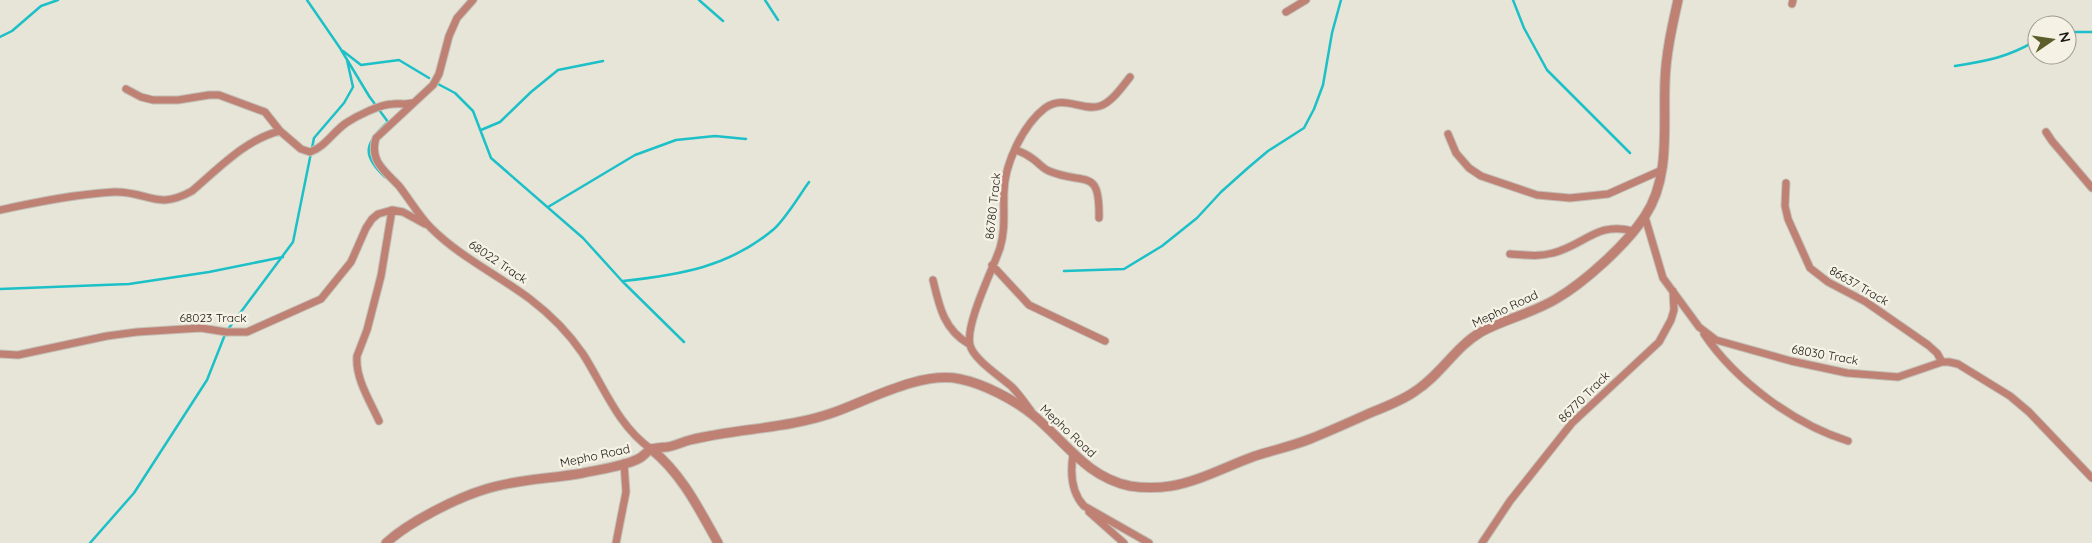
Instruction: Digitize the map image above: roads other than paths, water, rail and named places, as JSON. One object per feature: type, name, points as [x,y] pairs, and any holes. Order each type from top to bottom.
[{"type":"street","name":"68022 Track","points":[[473,0],[457,18],[449,36],[439,74],[433,85],[376,138],[373,147],[378,165],[394,180],[430,227],[462,254],[507,283],[553,318],[569,335],[584,356],[626,426],[672,467],[701,512],[718,543]]},
{"type":"street","points":[[1286,12],[1306,0]]},
{"type":"street","name":"Mepho Road","points":[[386,543],[411,524],[465,496],[484,489],[503,484],[580,473],[624,463],[641,458],[651,449],[670,447],[708,436],[790,424],[816,418],[923,380],[940,378],[960,379],[987,389],[1020,405],[1033,415],[1073,455],[1100,475],[1130,486],[1153,488],[1172,486],[1196,480],[1255,456],[1307,440],[1401,400],[1416,391],[1428,382],[1466,343],[1482,332],[1555,300],[1579,284],[1624,243],[1645,217],[1656,196],[1662,170],[1665,131],[1665,78],[1669,44],[1678,0]]},
{"type":"street","name":"86780 Track","points":[[969,344],[972,324],[992,265],[1000,249],[1004,233],[1004,188],[1007,172],[1027,126],[1045,108],[1060,102],[1094,107],[1101,106],[1109,102],[1130,77]]},
{"type":"street","points":[[126,89],[141,97],[153,100],[178,100],[220,95],[265,112],[280,131],[300,149],[310,152],[320,148],[345,124],[356,118],[392,104],[403,106],[414,102]]},
{"type":"street","points":[[0,210],[44,201],[114,192],[132,194],[157,201],[183,196],[192,191],[257,139],[280,131]]},
{"type":"street","points":[[2046,132],[2092,188]]},
{"type":"street","points":[[1448,134],[1456,153],[1469,168],[1481,176],[1537,195],[1570,198],[1608,194],[1662,170]]},
{"type":"street","points":[[1016,150],[1028,155],[1046,170],[1087,181],[1094,185],[1098,189],[1100,197],[1099,218]]},
{"type":"street","name":"86637 Track","points":[[1786,183],[1785,206],[1788,219],[1810,268],[1819,276],[1866,302],[1928,345],[1942,362]]},
{"type":"street","points":[[379,421],[362,382],[356,362],[370,323],[373,304],[382,276],[392,210],[403,212],[430,227]]},
{"type":"street","name":"68023 Track","points":[[0,354],[18,355],[107,336],[153,331],[201,328],[226,332],[247,332],[321,299],[351,262],[372,219],[378,214],[392,210]]},
{"type":"street","name":"68030 Track","points":[[1645,217],[1663,278],[1700,327],[1707,334],[1724,343],[1791,361],[1847,373],[1898,377],[1942,362]]},
{"type":"street","points":[[1510,254],[1537,256],[1552,254],[1566,249],[1602,230],[1620,228],[1633,232]]},
{"type":"street","points":[[992,265],[1029,305],[1105,340]]},
{"type":"street","points":[[933,280],[946,322],[958,336],[969,344],[976,355],[1013,388],[1033,415]]},
{"type":"street","name":"86770 Track","points":[[1482,543],[1510,501],[1572,424],[1658,342],[1671,320],[1674,310],[1672,291]]},
{"type":"street","points":[[1700,327],[1718,353],[1749,382],[1809,426],[1848,441]]},
{"type":"street","points":[[1942,362],[1958,364],[2010,396],[2029,412],[2092,478]]},
{"type":"street","points":[[1073,455],[1072,476],[1074,494],[1084,506],[1124,543]]},
{"type":"street","points":[[616,543],[626,492],[624,463]]},
{"type":"street","points":[[1084,506],[1149,543]]},
{"type":"waterway","points":[[0,37],[12,31],[41,6],[58,0]]},
{"type":"waterway","points":[[307,0],[388,122],[375,136],[369,148],[372,162],[385,177]]},
{"type":"waterway","points":[[699,0],[723,21]]},
{"type":"waterway","points":[[765,0],[778,20]]},
{"type":"waterway","points":[[1064,271],[1124,269],[1162,246],[1197,218],[1221,192],[1268,151],[1304,128],[1323,85],[1332,33],[1341,0]]},
{"type":"waterway","points":[[1513,0],[1524,28],[1547,70],[1630,153]]},
{"type":"waterway","points":[[2077,32],[2092,32]]},
{"type":"waterway","points":[[1955,66],[1998,58],[2027,46]]},
{"type":"waterway","points":[[343,51],[361,65],[399,60],[429,78]]},
{"type":"waterway","points":[[90,543],[134,493],[207,380],[226,332],[293,242],[314,138],[344,103],[353,87],[347,60]]},
{"type":"waterway","points":[[481,130],[500,122],[531,92],[558,70],[603,61]]},
{"type":"waterway","points":[[438,84],[455,93],[473,111],[491,158],[583,238],[622,281],[684,342]]},
{"type":"waterway","points":[[548,207],[635,155],[676,140],[715,136],[746,139]]},
{"type":"waterway","points":[[623,281],[684,272],[721,261],[739,252],[757,242],[774,229],[788,213],[809,182]]},
{"type":"waterway","points":[[0,289],[129,284],[209,272],[283,257]]}]
